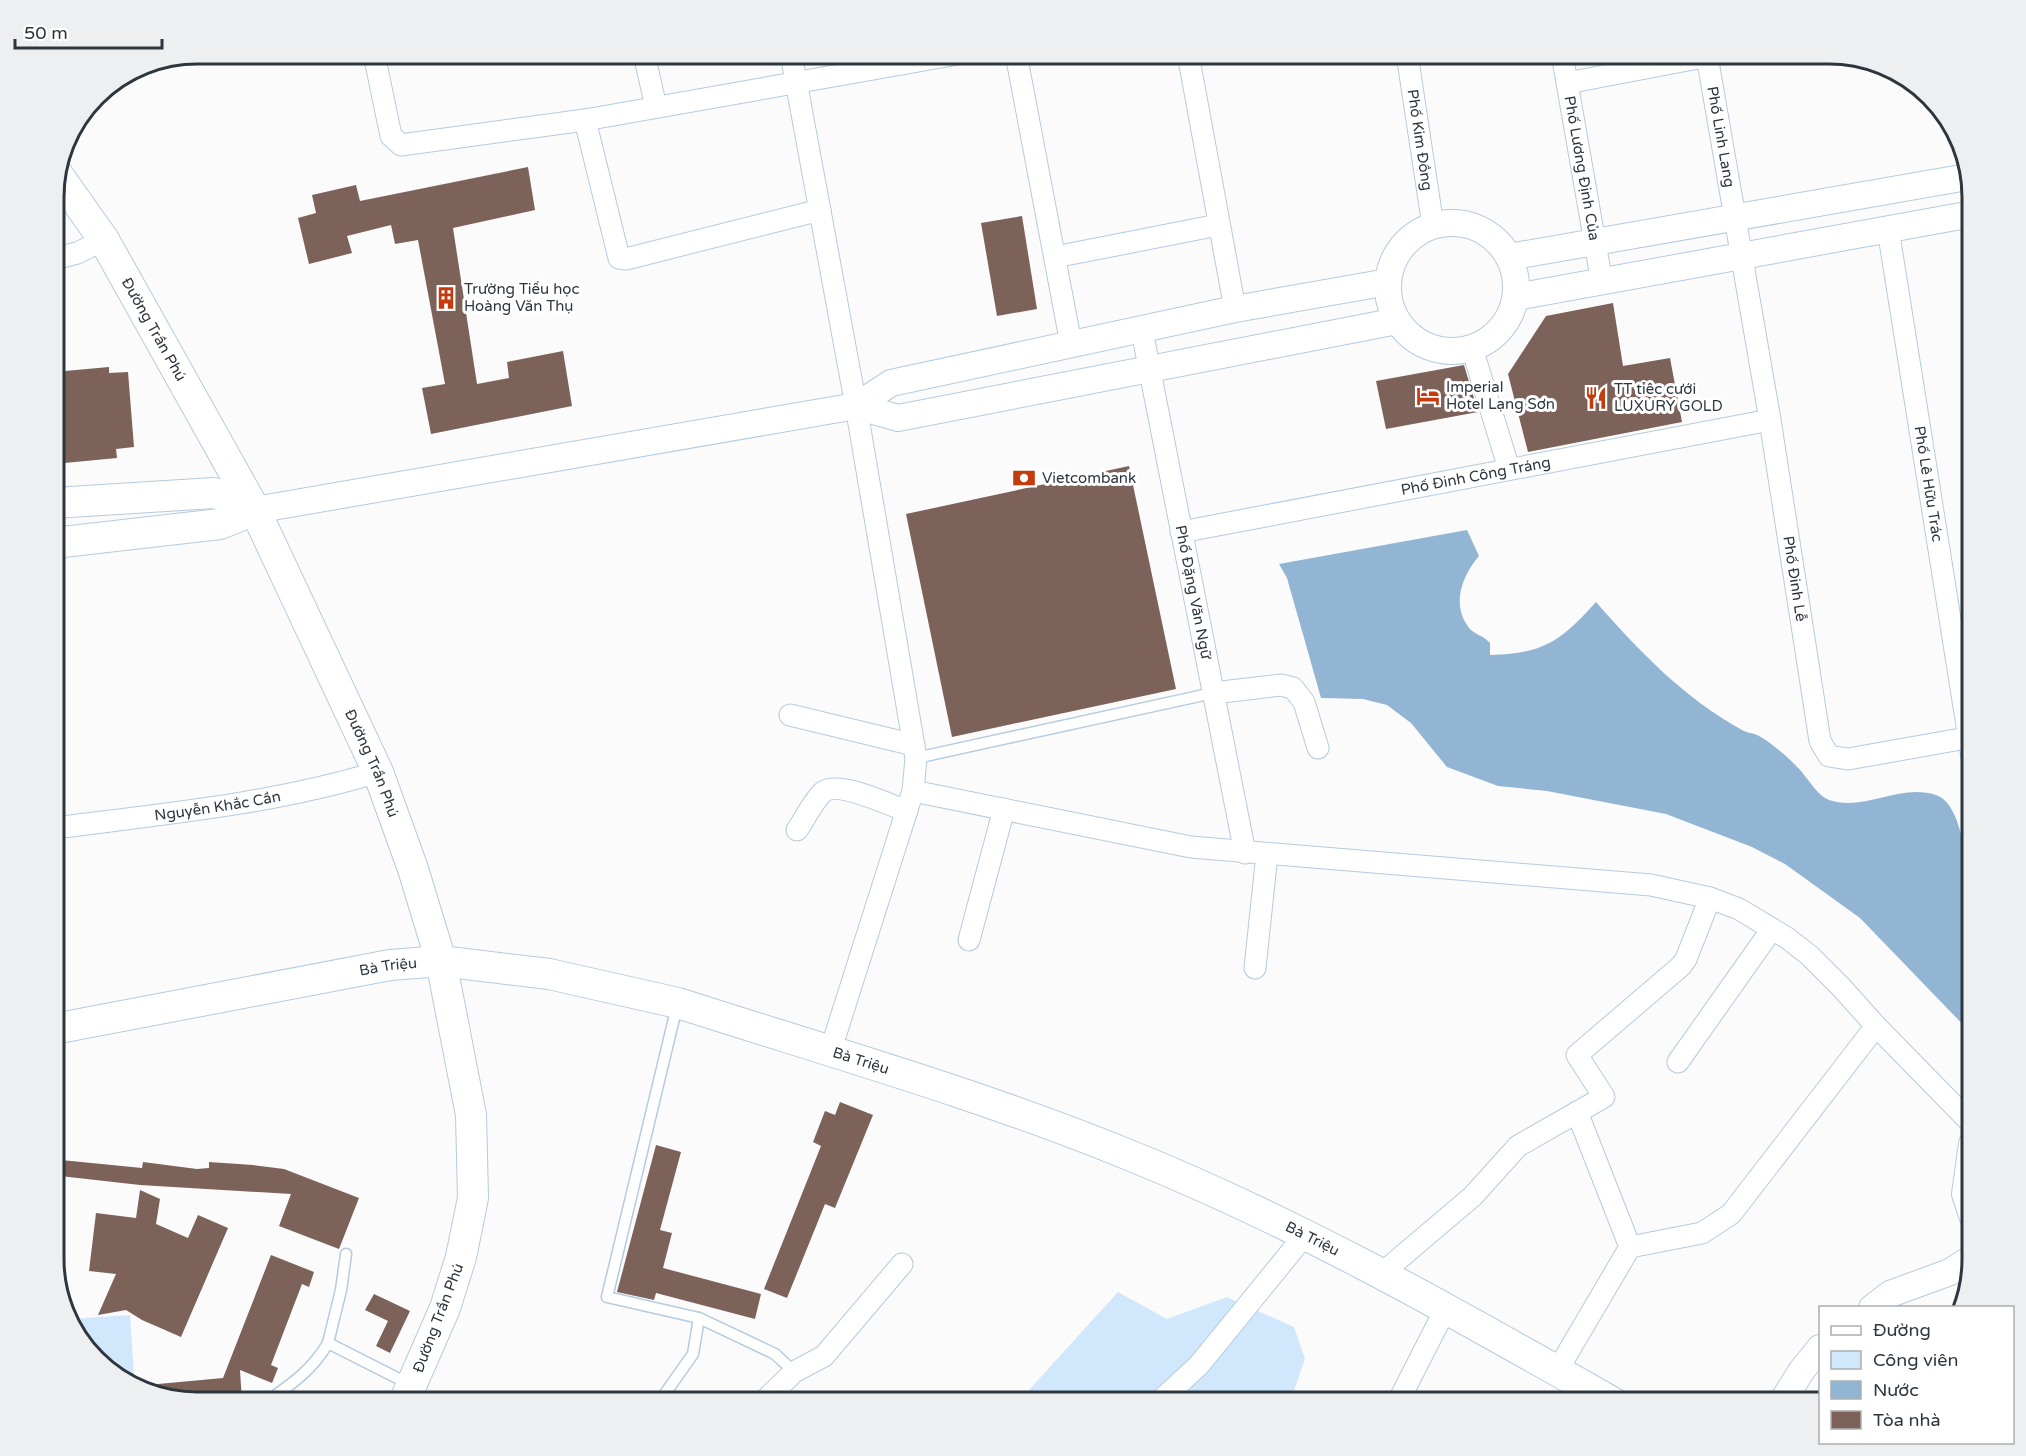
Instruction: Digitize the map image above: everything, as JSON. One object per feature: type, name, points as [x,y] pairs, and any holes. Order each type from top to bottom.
[{"type":"main road","name":"Đường Trần Phú","points":[[65,185],[104,240],[255,510],[378,772],[413,869],[441,961],[471,1115],[473,1198],[461,1257],[445,1308],[409,1392]]},
{"type":"main road","points":[[65,503],[214,493],[236,499],[255,510]]},
{"type":"main road","points":[[65,542],[220,524],[255,510]]},
{"type":"main road","name":"Bà Triệu","points":[[65,1027],[390,965],[441,961],[549,974],[678,1003],[994,1105],[1125,1153],[1381,1274],[1594,1392]]},
{"type":"street","points":[[376,64],[391,136],[401,145],[585,120],[899,64]]},
{"type":"street","points":[[646,64],[656,107]]},
{"type":"street","points":[[793,64],[856,406],[915,752],[913,790],[830,1052]]},
{"type":"street","points":[[1018,64],[1071,345]]},
{"type":"street","points":[[1190,64],[1235,309]]},
{"type":"street","name":"Phố Kim Đồng","points":[[1409,64],[1433,226]]},
{"type":"street","name":"Phố Lương Định Của","points":[[1564,64],[1602,283]]},
{"type":"street","name":"Phố Linh Lang","points":[[1567,83],[1666,64]]},
{"type":"street","name":"Phố Linh Lang","points":[[1714,64],[1740,256]]},
{"type":"street","points":[[585,120],[620,258],[626,259],[820,210]]},
{"type":"street","points":[[1509,257],[1734,220],[1880,191],[1960,178]]},
{"type":"street","points":[[1880,191],[1888,229]]},
{"type":"street","points":[[1516,297],[1962,216]]},
{"type":"street","points":[[1450,223],[1468,225],[1492,237],[1509,257],[1515,277],[1516,297],[1501,329],[1488,341],[1472,348],[1451,352],[1430,348],[1411,337],[1397,321],[1390,302],[1388,282],[1392,263],[1402,247],[1416,234],[1433,226],[1450,223]]},
{"type":"street","points":[[1055,257],[1218,225]]},
{"type":"street","name":"Phố Lê Hữu Trác","points":[[1888,229],[1962,688]]},
{"type":"street","points":[[65,256],[104,240]]},
{"type":"street","name":"Phố Đinh Lễ","points":[[1740,256],[1770,420],[1820,741],[1829,756],[1848,759],[1962,745]]},
{"type":"street","points":[[255,510],[856,406],[891,383],[1142,331],[1235,309],[1388,282]]},
{"type":"street","points":[[856,406],[898,418],[1397,321]]},
{"type":"street","name":"Phố Đặng Văn Ngữ","points":[[1142,331],[1245,853]]},
{"type":"street","points":[[1472,348],[1509,470]]},
{"type":"street","points":[[992,362],[999,400]]},
{"type":"street","name":"Phố Đinh Công Tráng","points":[[1181,532],[1770,420]]},
{"type":"street","points":[[1213,693],[1281,686],[1293,688],[1304,702],[1317,748]]},
{"type":"street","points":[[790,715],[915,752]]},
{"type":"street","name":"Nguyễn Khắc Cần","points":[[65,826],[277,797],[332,786],[378,772]]},
{"type":"street","points":[[797,830],[822,793],[830,788],[844,789],[907,811]]},
{"type":"street","points":[[913,790],[1191,847],[1650,885],[1710,898],[1739,909],[1809,955],[1962,1114]]},
{"type":"street","points":[[969,940],[1004,809]]},
{"type":"street","points":[[1255,968],[1267,854]]},
{"type":"street","points":[[1381,1274],[1473,1196],[1513,1151],[1604,1097],[1577,1055],[1681,966],[1686,959],[1710,898]]},
{"type":"street","points":[[1678,1062],[1772,929]]},
{"type":"street","points":[[1557,1371],[1630,1247],[1702,1233],[1731,1214],[1876,1026]]},
{"type":"street","points":[[1577,1112],[1630,1247]]},
{"type":"street","points":[[1170,1392],[1199,1365],[1304,1236]]},
{"type":"street","points":[[773,1392],[794,1372],[824,1356],[902,1264]]},
{"type":"street","points":[[1875,1306],[1890,1294],[1950,1272],[1961,1265]]},
{"type":"street","points":[[1403,1392],[1446,1308]]},
{"type":"street","points":[[1788,1392],[1802,1370],[1819,1350]]},
{"type":"lane","points":[[915,752],[1213,693]]},
{"type":"lane","points":[[678,1003],[607,1297],[699,1317],[775,1354],[794,1372]]},
{"type":"lane","points":[[280,1392],[299,1379],[317,1361],[328,1343],[341,1290],[346,1254]]},
{"type":"lane","points":[[666,1392],[693,1354],[699,1317]]},
{"type":"lane","points":[[328,1343],[405,1392]]},
{"type":"green space","points":[[1118,1292],[1167,1319],[1227,1297],[1294,1327],[1305,1359],[1293,1392],[1027,1392]]},
{"type":"green space","points":[[130,1315],[134,1375],[116,1364],[97,1346],[79,1318]]},
{"type":"water","points":[[1467,530],[1479,556],[1463,582],[1461,611],[1470,629],[1490,643],[1490,655],[1524,652],[1550,643],[1572,627],[1596,602],[1663,672],[1721,717],[1742,730],[1757,735],[1781,752],[1825,798],[1842,803],[1856,803],[1909,792],[1936,795],[1950,808],[1962,838],[1962,1024],[1860,918],[1785,864],[1752,847],[1666,814],[1547,791],[1498,786],[1447,767],[1411,723],[1387,705],[1363,699],[1321,698],[1287,578],[1279,564]]},
{"type":"building","name":"Trường Tiểu học Hoàng Văn Thụ","points":[[528,167],[535,210],[453,228],[477,384],[509,378],[507,362],[563,351],[572,406],[431,434],[422,388],[445,384],[418,240],[395,244],[391,225],[347,236],[352,253],[309,264],[298,218],[316,213],[312,195],[356,185],[360,201]]},
{"type":"building","points":[[1022,216],[1037,309],[997,316],[981,223]]},
{"type":"building","name":"TT tiêc cưới LUXURY GOLD","points":[[1613,303],[1623,366],[1670,358],[1682,422],[1528,452],[1508,374],[1546,316]]},
{"type":"building","name":"Imperial Hotel Lạng Sơn","points":[[1464,365],[1478,412],[1386,429],[1376,381]]},
{"type":"building","points":[[109,367],[109,373],[128,372],[134,447],[116,449],[117,458],[65,463],[65,371]]},
{"type":"building","points":[[1129,466],[1176,689],[952,737],[906,514]]},
{"type":"building","points":[[840,1102],[873,1115],[835,1208],[825,1204],[787,1298],[764,1289],[821,1146],[813,1142],[825,1111],[835,1115]]},
{"type":"building","points":[[656,1145],[681,1152],[660,1230],[672,1233],[663,1268],[761,1294],[755,1319],[656,1293],[654,1300],[617,1292]]},
{"type":"building","points":[[65,1160],[142,1168],[143,1162],[197,1169],[209,1168],[209,1162],[253,1165],[284,1169],[359,1198],[339,1249],[279,1226],[291,1194],[140,1185],[65,1177]]},
{"type":"building","points":[[140,1190],[160,1199],[156,1224],[188,1238],[198,1215],[228,1228],[181,1337],[142,1320],[126,1310],[98,1315],[116,1274],[89,1271],[96,1213],[136,1218]]},
{"type":"building","points":[[271,1255],[314,1272],[309,1287],[302,1284],[271,1365],[278,1368],[272,1383],[240,1370],[241,1392],[197,1392],[156,1384],[223,1378]]},
{"type":"building","points":[[374,1294],[410,1311],[390,1353],[376,1346],[388,1321],[365,1310]]},
{"type":"place","name":"Trường Tiểu học Hoàng Văn Thụ","points":[[446,298]]},
{"type":"place","name":"Imperial Hotel Lạng Sơn","points":[[1428,396]]},
{"type":"place","name":"TT tiêc cưới LUXURY GOLD","points":[[1596,398]]},
{"type":"place","name":"Vietcombank","points":[[1024,478]]}]
